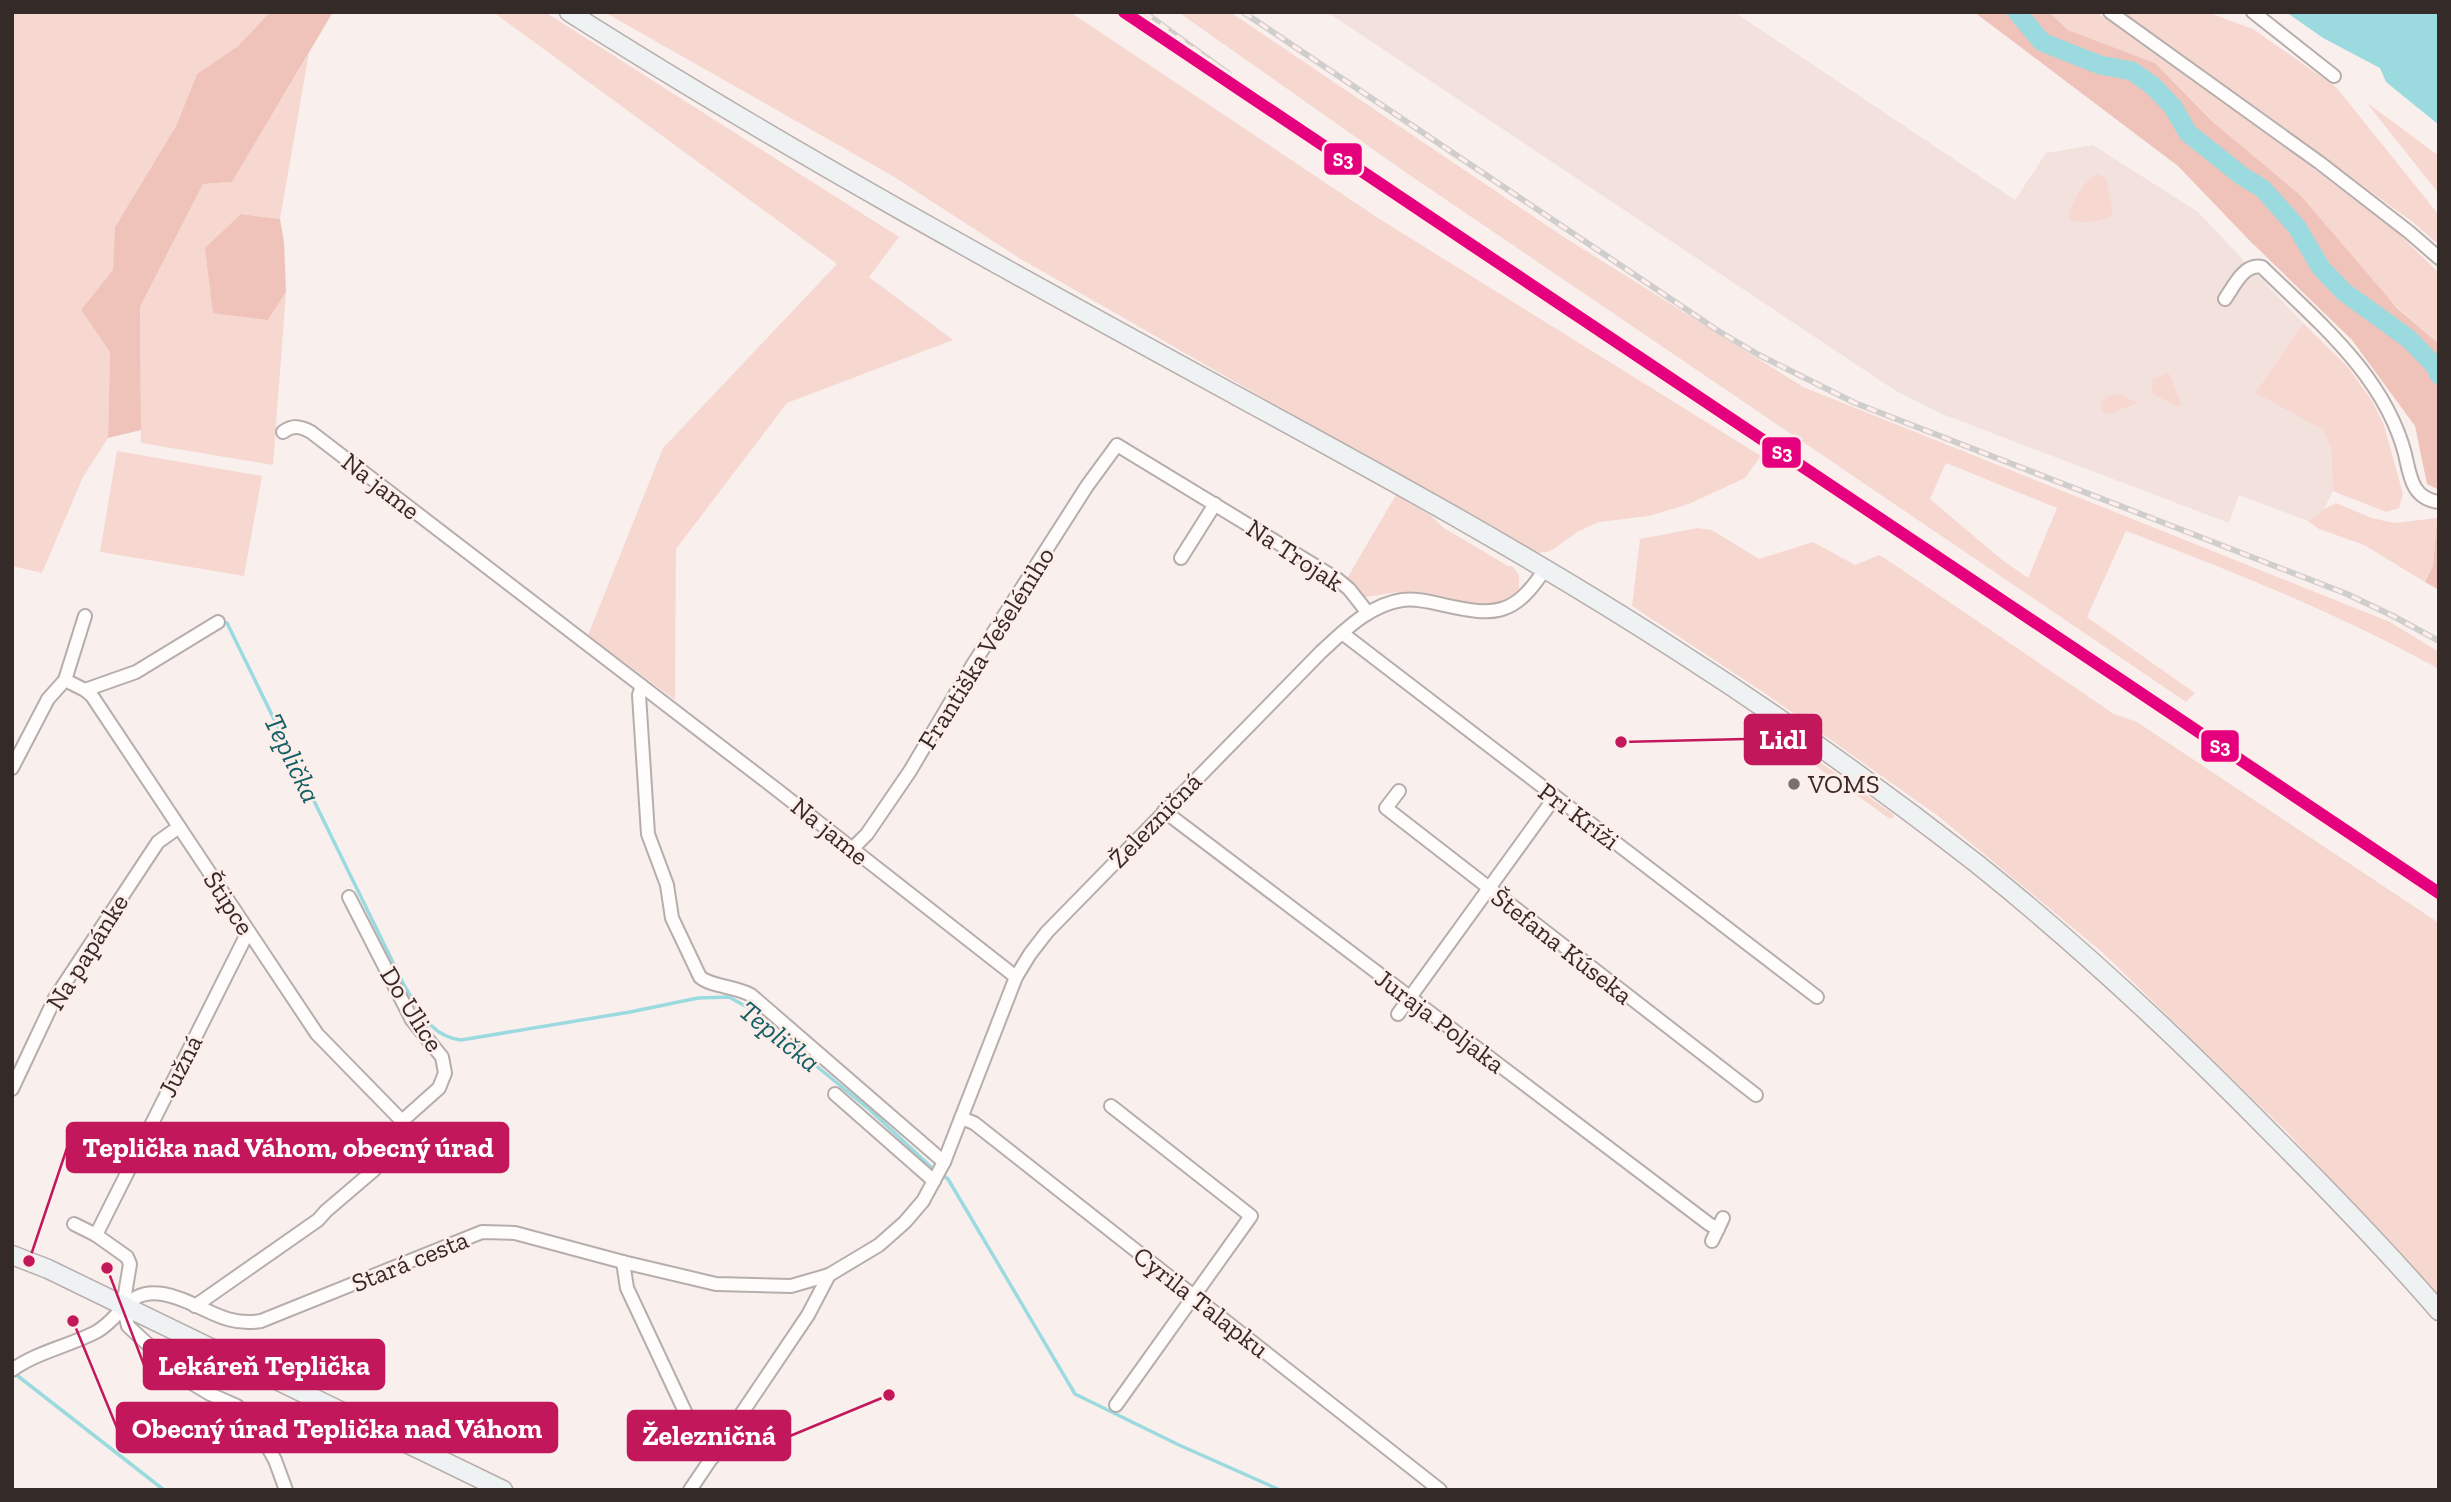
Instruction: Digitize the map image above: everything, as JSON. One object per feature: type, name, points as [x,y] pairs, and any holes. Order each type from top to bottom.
[{"type":"main road","points":[[569,12],[821,165],[1355,460],[1545,569],[1671,646],[1768,712],[1903,808],[2014,895],[2151,1015],[2377,1240],[2439,1311]]},
{"type":"main road","points":[[12,1255],[48,1269],[503,1490]]},
{"type":"street","points":[[2110,12],[2353,188],[2439,258]]},
{"type":"street","points":[[2253,12],[2334,76]]},
{"type":"street","points":[[2225,299],[2247,269],[2255,265],[2262,267],[2362,368],[2391,415],[2413,485],[2424,499],[2436,502]]},
{"type":"street","name":"Na jame","points":[[283,432],[292,426],[311,432],[1016,977]]},
{"type":"street","name":"Na Trojak","points":[[1117,445],[1337,579],[1349,589],[1368,613]]},
{"type":"street","name":"Františka Vešeléniho","points":[[852,849],[867,834],[909,771],[972,666],[1087,486],[1117,445]]},
{"type":"street","points":[[1181,558],[1215,505]]},
{"type":"street","name":"Železničná","points":[[829,1275],[879,1245],[905,1222],[923,1201],[939,1171],[1016,977],[1047,932],[1342,633],[1368,613],[1383,605],[1402,600],[1432,602],[1470,611],[1498,611],[1523,598],[1545,569]]},
{"type":"street","points":[[12,768],[48,699],[65,680],[85,616]]},
{"type":"street","points":[[85,690],[136,672],[218,622]]},
{"type":"street","name":"Pri Kríži","points":[[1342,633],[1817,998]]},
{"type":"street","name":"Štipce","points":[[65,680],[85,690],[317,1034],[402,1121]]},
{"type":"street","points":[[642,686],[639,695],[648,834],[667,886],[672,918],[700,977],[707,983],[731,986],[751,995],[939,1171]]},
{"type":"street","name":"Štefana Kúseka","points":[[1399,791],[1386,808],[1756,1095]]},
{"type":"street","points":[[1398,1014],[1555,797]]},
{"type":"street","name":"Juraja Poljaka","points":[[1164,811],[1718,1229]]},
{"type":"street","name":"Na papánke","points":[[12,1089],[55,998],[158,842],[178,827]]},
{"type":"street","name":"Do Ulice","points":[[195,1306],[310,1227],[374,1170],[381,1152],[402,1121],[439,1088],[443,1080],[445,1064],[442,1057],[412,1020],[349,897]]},
{"type":"street","name":"Južná","points":[[96,1235],[248,932]]},
{"type":"street","points":[[835,1094],[939,1171]]},
{"type":"street","points":[[1111,1106],[1251,1216],[1116,1405]]},
{"type":"street","name":"Cyrila Talapku","points":[[961,1118],[974,1123],[1440,1490]]},
{"type":"street","points":[[74,1224],[96,1235],[127,1257],[130,1264],[124,1306],[128,1326],[185,1379],[236,1406],[252,1419],[275,1460],[286,1490]]},
{"type":"street","name":"Stará cesta","points":[[124,1306],[140,1295],[164,1294],[230,1321],[261,1321],[482,1232],[515,1233],[716,1284],[791,1286],[829,1275]]},
{"type":"street","points":[[623,1262],[626,1287],[703,1450],[712,1458]]},
{"type":"street","points":[[690,1490],[808,1315],[829,1275]]},
{"type":"street","points":[[14,1368],[99,1331],[124,1306]]},
{"type":"shaded area","points":[[12,12],[270,12],[238,46],[197,74],[176,126],[115,227],[114,270],[81,310],[110,352],[108,438],[83,477],[42,573],[12,566]]},
{"type":"shaded area","points":[[270,12],[333,12],[232,182],[203,184],[140,307],[141,430],[108,438],[110,352],[81,310],[113,270],[115,227],[176,126],[197,74],[238,46]]},
{"type":"shaded area","points":[[493,12],[545,12],[899,237],[869,277],[953,340],[787,403],[676,549],[675,700],[588,635],[663,448],[837,264]]},
{"type":"shaded area","points":[[604,12],[1070,12],[1378,218],[1761,456],[1745,478],[1689,504],[1649,516],[1599,522],[1577,532],[1554,549],[1534,553],[1019,258],[891,175]]},
{"type":"shaded area","points":[[1178,12],[1230,12],[1564,237],[1803,387],[2390,622],[2439,652],[2439,669],[2285,594],[2126,531],[2087,617],[2195,693],[2186,702],[1408,174]],"holes":[[[1946,463],[2057,508],[2028,578],[2001,559],[1930,499]]]},
{"type":"shaded area","points":[[1327,12],[1734,12],[2015,200],[2046,153],[2093,145],[2198,212],[2303,323],[2255,393],[2323,430],[2331,448],[2333,491],[2324,509],[2308,521],[2239,495],[2229,523],[1942,414],[1896,391]]},
{"type":"shaded area","points":[[1974,12],[2049,12],[2068,30],[2155,63],[2214,123],[2301,196],[2397,308],[2439,344],[2439,490],[2427,484],[2415,426],[2352,340],[2249,240],[2178,166]]},
{"type":"shaded area","points":[[2049,12],[2096,12],[2393,228],[2439,273],[2439,344],[2398,308],[2155,63],[2068,30]]},
{"type":"shaded area","points":[[2122,12],[2207,12],[2253,29],[2336,87],[2439,215],[2439,245],[2414,223]]},
{"type":"shaded area","points":[[309,53],[280,219],[241,214],[268,320],[286,292],[273,465],[141,443],[140,307],[203,184],[232,182]]},
{"type":"shaded area","points":[[2366,102],[2439,156],[2439,194]]},
{"type":"shaded area","points":[[2097,174],[2106,178],[2113,215],[2091,222],[2079,222],[2069,218],[2078,193]]},
{"type":"shaded area","points":[[241,214],[280,219],[284,242],[286,292],[268,320],[213,313],[205,248]]},
{"type":"shaded area","points":[[2303,323],[2348,367],[2372,401],[2384,425],[2403,494],[2399,508],[2386,512],[2333,491],[2331,448],[2323,430],[2255,393]]},
{"type":"shaded area","points":[[2167,373],[2181,405],[2179,407],[2152,391],[2153,379]]},
{"type":"shaded area","points":[[2119,394],[2138,403],[2106,415],[2101,408],[2102,402],[2109,396]]},
{"type":"shaded area","points":[[117,451],[262,476],[244,576],[100,552]]},
{"type":"shaded area","points":[[1396,495],[1430,515],[1444,528],[1512,566],[1519,575],[1519,590],[1507,599],[1483,604],[1413,592],[1365,597],[1346,580]]},
{"type":"shaded area","points":[[2336,503],[2372,518],[2394,523],[2437,518],[2433,566],[2425,582],[2364,545],[2319,529],[2308,521]]},
{"type":"shaded area","points":[[2437,518],[2439,590],[2425,582],[2433,566]]},
{"type":"shaded area","points":[[1698,528],[1712,530],[1759,559],[1813,542],[1855,565],[1879,555],[2114,714],[2137,722],[2439,923],[2439,1298],[2287,1132],[2102,952],[1938,816],[1766,694],[1632,606],[1640,539]]},
{"type":"shaded area","points":[[1755,716],[1894,817],[1890,819],[1754,722]]},
{"type":"water","points":[[2286,12],[2439,12],[2439,125],[2386,82],[2380,68],[2323,38]]},
{"type":"waterway","points":[[2017,12],[2042,42],[2100,65],[2132,71],[2153,86],[2173,107],[2188,133],[2242,176],[2263,189],[2297,227],[2321,268],[2344,292],[2409,339],[2436,367],[2439,375]]},
{"type":"waterway","name":"Teplička","points":[[227,623],[405,987],[427,1021],[441,1034],[461,1040],[698,998],[729,997],[754,1011],[948,1179],[1075,1394],[1280,1490]]},
{"type":"waterway","points":[[14,1373],[164,1490]]},
{"type":"railway","points":[[1144,12],[1229,74]]},
{"type":"railway","points":[[1243,12],[1720,332],[1759,355],[1855,403],[2347,594],[2439,641]]},
{"type":"transit line","name":"S3","points":[[1124,12],[2439,893]]},
{"type":"place","name":"Lidl","points":[[1621,742]]},
{"type":"place","name":"VOMS","points":[[1794,784]]},
{"type":"place","name":"Teplička nad Váhom, obecný úrad","points":[[29,1261]]},
{"type":"place","name":"Lekáreň Teplička","points":[[107,1268]]},
{"type":"place","name":"Obecný úrad Teplička nad Váhom","points":[[73,1321]]},
{"type":"place","name":"Železničná","points":[[889,1395]]}]
